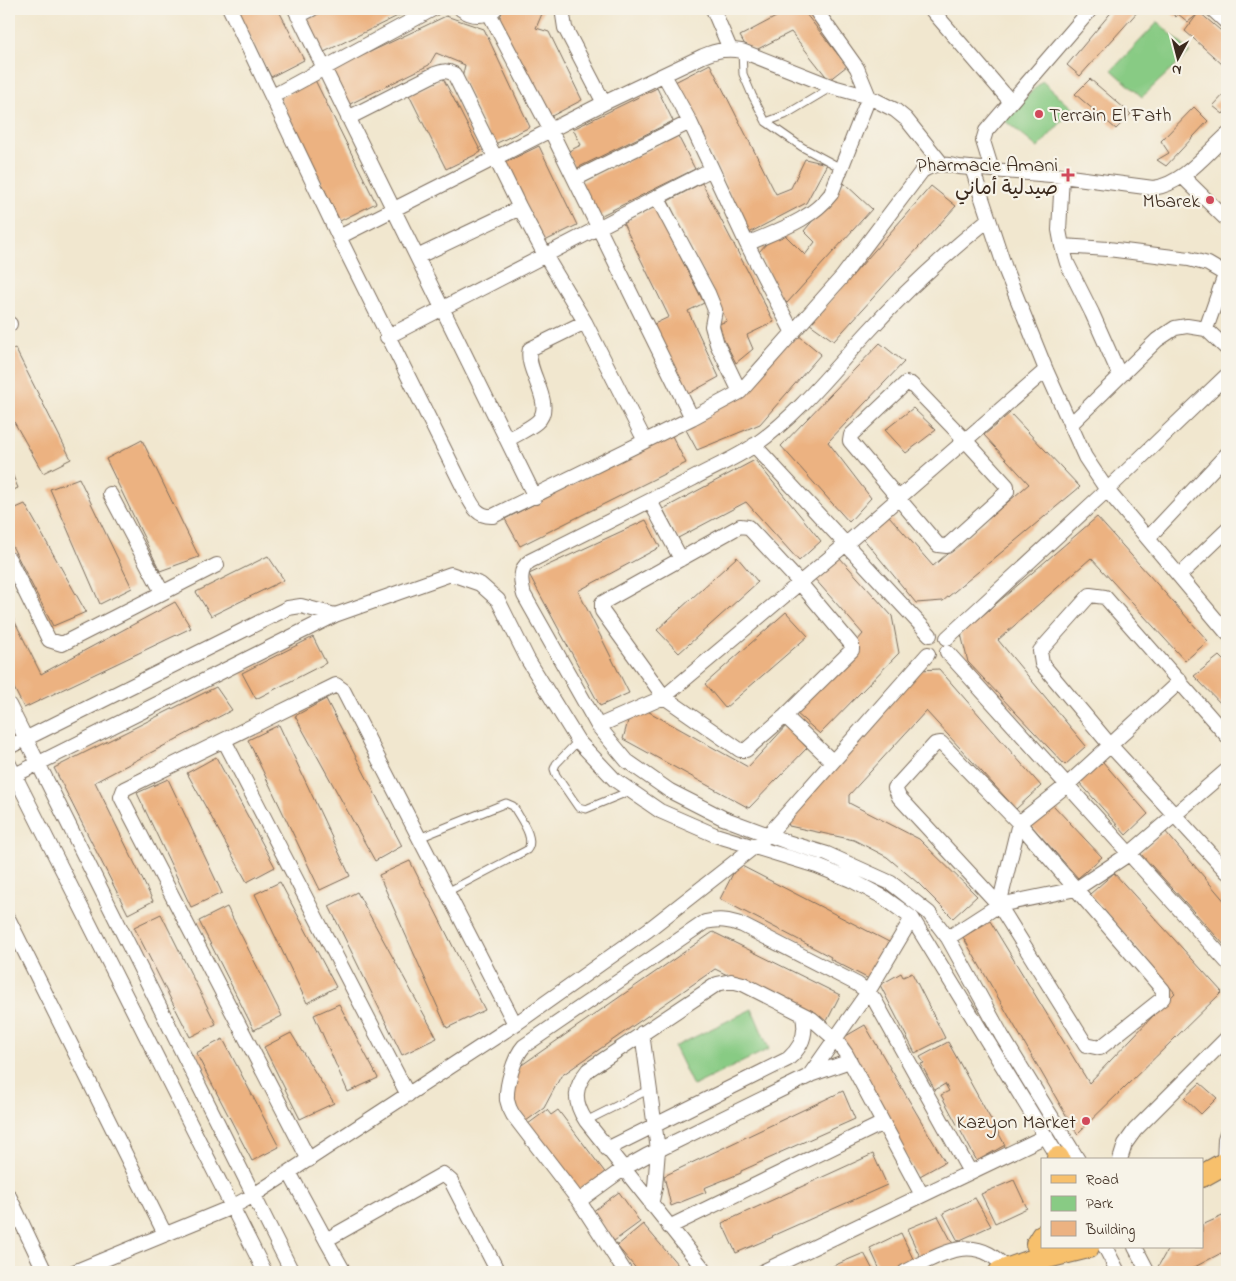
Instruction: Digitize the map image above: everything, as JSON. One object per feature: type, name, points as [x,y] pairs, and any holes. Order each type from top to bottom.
[{"type":"main road","points":[[1006,1271],[1040,1240]]},
{"type":"main road","points":[[1006,1271],[1054,1254],[1083,1248]]},
{"type":"street","points":[[230,9],[387,337],[474,509],[487,516],[493,516],[535,496],[740,392],[842,277],[922,171],[930,166],[942,164],[1062,176],[1153,188],[1169,185],[1182,176],[1227,135]]},
{"type":"street","points":[[312,9],[296,12],[535,496]]},
{"type":"street","points":[[272,96],[433,9]]},
{"type":"street","points":[[461,9],[474,15],[492,11],[692,418]]},
{"type":"street","points":[[568,9],[563,15],[565,28],[604,103]]},
{"type":"street","points":[[713,9],[736,50]]},
{"type":"street","points":[[747,244],[812,214],[822,205],[831,194],[869,97],[857,68],[815,9]]},
{"type":"street","points":[[931,9],[1011,102]]},
{"type":"street","points":[[992,170],[983,136],[986,131],[1091,9]]},
{"type":"street","points":[[1212,9],[1227,23]]},
{"type":"street","points":[[339,237],[604,103],[709,54],[736,50],[833,87],[869,97],[895,110],[902,115],[942,164]]},
{"type":"street","points":[[348,118],[435,74],[443,71],[450,71],[454,74],[459,80],[520,208],[545,255],[585,322],[645,440]]},
{"type":"street","points":[[664,75],[690,122],[747,244],[793,333]]},
{"type":"street","points":[[575,179],[690,122]]},
{"type":"street","points":[[387,337],[598,229],[712,168]]},
{"type":"street","points":[[972,168],[1006,271],[1046,370],[1085,457],[1107,490],[1227,633]]},
{"type":"street","points":[[1062,176],[1059,230],[1062,246],[1067,263],[1120,376]]},
{"type":"street","points":[[1182,176],[1227,220]]},
{"type":"street","points":[[657,197],[708,293],[715,310],[712,326],[717,344],[740,392]]},
{"type":"street","points":[[416,257],[520,208]]},
{"type":"street","points":[[988,219],[959,243],[868,331],[829,377],[794,413],[754,445],[650,501],[530,561],[525,564],[520,580],[524,595],[598,726],[627,760],[670,791],[723,818],[790,843],[827,854],[891,883],[929,913],[948,938],[1002,1036],[1063,1158]]},
{"type":"street","points":[[1062,246],[1108,249],[1189,259],[1226,271],[1206,329]]},
{"type":"street","points":[[507,440],[538,422],[542,414],[543,398],[530,365],[528,354],[530,349],[585,322]]},
{"type":"street","points":[[1070,425],[1158,340],[1175,328],[1186,326],[1206,329],[1227,349]]},
{"type":"street","points":[[598,726],[664,697],[899,499],[1046,370]]},
{"type":"street","points":[[1227,375],[947,645],[939,658],[934,658],[924,648],[924,643],[930,635],[939,633],[947,645],[1066,785],[1227,962]]},
{"type":"street","points":[[906,383],[911,384],[965,440],[1007,486],[1007,492],[947,546],[938,545],[850,441],[850,435],[906,383]]},
{"type":"street","points":[[754,445],[930,635]]},
{"type":"street","points":[[1148,538],[1227,454]]},
{"type":"street","points":[[110,494],[162,592]]},
{"type":"street","points":[[650,501],[681,559]]},
{"type":"street","points":[[740,526],[748,526],[800,583],[852,645],[852,650],[785,716],[746,750],[740,750],[664,697],[602,611],[602,603],[681,559],[740,526]]},
{"type":"street","points":[[1180,576],[1227,530]]},
{"type":"street","points":[[9,559],[49,640],[62,644],[217,565]]},
{"type":"street","points":[[265,1272],[11,773],[39,763],[335,615],[451,574],[480,584],[498,600],[528,660],[578,741],[615,780],[660,811],[715,835],[818,866],[851,880],[883,897],[912,918],[1046,1136],[1063,1158]]},
{"type":"street","points":[[1227,736],[1105,597],[1090,595],[1040,651],[1042,664],[1110,745],[1227,872]]},
{"type":"street","points":[[9,747],[288,608],[301,606],[335,615]]},
{"type":"street","points":[[74,1272],[232,1207],[254,1195],[515,1024],[648,930],[768,835],[928,654]]},
{"type":"street","points":[[999,905],[1019,823],[1066,785],[1180,681]]},
{"type":"street","points":[[309,1160],[122,797],[124,789],[336,684],[343,690],[515,1024]]},
{"type":"street","points":[[9,705],[292,1272]]},
{"type":"street","points":[[785,716],[832,761]]},
{"type":"street","points":[[224,740],[408,1095]]},
{"type":"street","points":[[941,743],[1019,823],[1163,990],[1163,998],[1100,1048],[1086,1045],[999,905],[900,797],[895,788],[935,744],[941,743]]},
{"type":"street","points":[[948,938],[999,905],[1076,889],[1129,854],[1227,770]]},
{"type":"street","points":[[809,1076],[868,992],[912,918]]},
{"type":"street","points":[[625,1272],[579,1201],[508,1106],[507,1097],[514,1064],[519,1051],[524,1046],[705,922],[718,919],[730,920],[742,925],[868,992],[970,1172]]},
{"type":"street","points":[[9,920],[165,1234]]},
{"type":"street","points":[[706,1272],[669,1228],[586,1121],[580,1111],[577,1089],[581,1079],[588,1070],[712,987],[724,982],[731,981],[742,984],[802,1014],[820,1025],[836,1040],[850,1061],[922,1195]]},
{"type":"street","points":[[607,1148],[788,1060],[800,1047],[803,1039],[804,1022],[802,1014]]},
{"type":"street","points":[[642,1033],[658,1150],[655,1187],[651,1205]]},
{"type":"street","points":[[1121,1158],[1125,1144],[1135,1130],[1227,1038]]},
{"type":"street","points":[[579,1201],[623,1169],[658,1150],[809,1076],[850,1061]]},
{"type":"street","points":[[669,1228],[883,1123]]},
{"type":"street","points":[[1214,1168],[1227,1133]]},
{"type":"street","points":[[762,1272],[1046,1136]]},
{"type":"street","points":[[289,1172],[344,1272]]},
{"type":"street","points":[[326,1240],[444,1174],[451,1181],[498,1272]]},
{"type":"street","points":[[9,1196],[45,1272]]},
{"type":"street","points":[[1106,1248],[1118,1272]]},
{"type":"street","points":[[1136,1248],[1148,1272]]},
{"type":"street","points":[[905,1272],[944,1253],[959,1249],[974,1249],[989,1254],[1006,1271]]},
{"type":"lane","points":[[736,50],[743,74],[766,122],[802,147],[841,168]]},
{"type":"lane","points":[[766,122],[785,114],[833,87]]},
{"type":"lane","points":[[578,741],[556,764],[554,769],[556,775],[578,807],[586,809],[630,790]]},
{"type":"lane","points":[[419,838],[506,803],[513,806],[526,831],[531,842],[527,850],[446,892]]},
{"type":"lane","points":[[586,1121],[650,1089]]},
{"type":"green space","points":[[1158,22],[1190,52],[1142,97],[1112,70]]},
{"type":"green space","name":"Terrain El Fath","points":[[1042,81],[1073,109],[1038,148],[1004,120]]},
{"type":"green space","points":[[752,1009],[769,1049],[693,1086],[674,1047]]},
{"type":"building","points":[[235,9],[278,9],[304,60],[271,77]]},
{"type":"building","points":[[330,9],[412,9],[320,54],[304,20]]},
{"type":"building","points":[[503,9],[544,9],[536,28],[549,32],[582,100],[548,118],[499,20]]},
{"type":"building","points":[[791,9],[802,9],[847,66],[829,80],[791,32],[756,50],[745,45],[740,36]]},
{"type":"building","points":[[1114,9],[1140,9],[1080,76],[1067,65]]},
{"type":"building","points":[[1170,9],[1192,9],[1198,14],[1188,22],[1178,14],[1176,17],[1169,11]]},
{"type":"building","points":[[1199,12],[1227,36],[1227,59],[1222,64],[1185,31]]},
{"type":"building","points":[[446,16],[484,29],[530,127],[493,145],[462,78],[465,65],[436,53],[429,65],[344,107],[328,72]]},
{"type":"building","points":[[710,64],[776,194],[791,188],[805,159],[827,164],[806,203],[749,233],[675,82]]},
{"type":"building","points":[[443,78],[481,152],[446,169],[409,95]]},
{"type":"building","points":[[1090,79],[1131,114],[1116,129],[1075,94]]},
{"type":"building","points":[[315,80],[376,203],[340,221],[279,98]]},
{"type":"building","points":[[657,88],[673,121],[575,169],[567,152],[581,145],[573,129]]},
{"type":"building","points":[[1227,91],[1227,109],[1223,114],[1213,106]]},
{"type":"building","points":[[1194,107],[1208,121],[1166,166],[1157,160],[1169,153],[1161,141]]},
{"type":"building","points":[[678,136],[695,169],[598,217],[581,183]]},
{"type":"building","points":[[539,146],[577,225],[543,242],[504,163]]},
{"type":"building","points":[[702,183],[774,322],[747,335],[753,349],[736,363],[716,325],[727,321],[668,201]]},
{"type":"building","points":[[844,183],[872,209],[787,303],[779,295],[759,252],[767,243],[782,232],[805,255],[815,242],[804,231]]},
{"type":"building","points":[[931,186],[956,206],[834,341],[810,324]]},
{"type":"building","points":[[655,207],[704,303],[688,311],[719,377],[686,395],[652,325],[669,317],[623,223]]},
{"type":"building","points":[[798,335],[821,354],[760,424],[697,450],[685,428]]},
{"type":"building","points":[[880,343],[904,362],[828,442],[871,498],[849,522],[781,446]]},
{"type":"building","points":[[15,348],[71,459],[43,473],[9,413],[9,351]]},
{"type":"building","points":[[913,408],[936,430],[906,453],[885,430]]},
{"type":"building","points":[[1010,413],[1080,487],[943,601],[916,603],[862,537],[889,516],[933,566],[1029,484],[984,435]]},
{"type":"building","points":[[671,434],[686,463],[520,546],[505,519]]},
{"type":"building","points":[[142,440],[199,557],[160,571],[106,459]]},
{"type":"building","points":[[755,460],[821,541],[799,561],[746,502],[678,538],[663,509]]},
{"type":"building","points":[[9,466],[18,488],[9,492]]},
{"type":"building","points":[[79,478],[132,588],[100,604],[50,489]]},
{"type":"building","points":[[25,504],[86,612],[53,626],[9,540],[9,511]]},
{"type":"building","points":[[1097,517],[1208,641],[1185,661],[1091,558],[998,640],[1086,746],[1065,765],[968,662],[961,634]]},
{"type":"building","points":[[646,520],[660,547],[578,591],[629,693],[600,706],[529,574]]},
{"type":"building","points":[[268,556],[284,580],[211,616],[196,592]]},
{"type":"building","points":[[737,557],[758,582],[679,653],[657,630]]},
{"type":"building","points":[[840,558],[892,616],[899,653],[820,734],[796,713],[863,634],[814,578]]},
{"type":"building","points":[[175,602],[191,628],[24,708],[9,678],[9,610],[41,674]]},
{"type":"building","points":[[786,612],[808,636],[725,708],[705,684]]},
{"type":"building","points":[[313,637],[326,663],[256,699],[242,673]]},
{"type":"building","points":[[1219,656],[1227,664],[1227,710],[1194,676]]},
{"type":"building","points":[[939,669],[1041,786],[1016,809],[926,711],[849,795],[849,803],[919,839],[977,896],[953,918],[918,883],[887,857],[854,840],[789,826],[786,816],[920,670]]},
{"type":"building","points":[[216,687],[232,710],[95,782],[153,901],[128,914],[54,768]]},
{"type":"building","points":[[326,699],[402,846],[375,861],[295,716]]},
{"type":"building","points":[[633,703],[748,767],[787,725],[807,748],[749,808],[623,739]]},
{"type":"building","points":[[279,725],[350,876],[320,890],[248,740]]},
{"type":"building","points":[[216,757],[275,867],[247,882],[187,773]]},
{"type":"building","points":[[1103,762],[1148,814],[1126,835],[1079,782]]},
{"type":"building","points":[[168,779],[222,893],[191,907],[137,793]]},
{"type":"building","points":[[1053,805],[1102,857],[1078,878],[1029,823]]},
{"type":"building","points":[[1165,831],[1227,904],[1227,948],[1140,853]]},
{"type":"building","points":[[410,861],[485,1010],[447,1028],[379,875]]},
{"type":"building","points":[[738,864],[889,942],[869,979],[720,899]]},
{"type":"building","points":[[1114,873],[1222,992],[1077,1134],[963,937],[990,921],[1089,1083],[1175,993],[1090,894]]},
{"type":"building","points":[[280,882],[336,987],[307,1003],[255,894]]},
{"type":"building","points":[[357,892],[437,1038],[402,1055],[329,906]]},
{"type":"building","points":[[227,907],[282,1016],[254,1030],[199,921]]},
{"type":"building","points":[[161,914],[216,1024],[190,1037],[134,927]]},
{"type":"building","points":[[713,932],[840,995],[826,1023],[715,969],[561,1076],[544,1108],[526,1121],[510,1099],[516,1069]]},
{"type":"building","points":[[901,973],[903,977],[912,973],[945,1038],[915,1053],[880,985]]},
{"type":"building","points":[[339,1004],[378,1078],[348,1092],[314,1015]]},
{"type":"building","points":[[865,1025],[945,1162],[918,1177],[839,1040]]},
{"type":"building","points":[[291,1033],[334,1103],[300,1119],[264,1047]]},
{"type":"building","points":[[223,1039],[279,1147],[252,1161],[196,1053]]},
{"type":"building","points":[[948,1042],[1005,1145],[977,1161],[941,1095],[949,1091],[945,1084],[935,1090],[921,1064],[924,1063],[920,1057]]},
{"type":"building","points":[[1200,1083],[1217,1098],[1201,1114],[1184,1098]]},
{"type":"building","points":[[843,1091],[855,1119],[741,1171],[741,1173],[704,1188],[706,1192],[671,1206],[664,1176]]},
{"type":"building","points":[[547,1110],[551,1115],[558,1110],[607,1175],[579,1196],[560,1165],[528,1124]]},
{"type":"building","points":[[873,1154],[887,1185],[736,1253],[722,1223]]},
{"type":"building","points":[[1014,1180],[1027,1208],[995,1223],[981,1194]]},
{"type":"building","points":[[619,1192],[640,1222],[614,1241],[592,1212]]},
{"type":"building","points":[[975,1198],[991,1226],[958,1241],[943,1213]]},
{"type":"building","points":[[1227,1214],[1227,1250],[1189,1270],[1191,1272],[1155,1272],[1168,1248],[1204,1248],[1204,1224]]},
{"type":"building","points":[[938,1216],[953,1244],[921,1259],[907,1229]]},
{"type":"building","points":[[643,1224],[684,1272],[639,1272],[617,1246]]},
{"type":"building","points":[[901,1233],[915,1263],[894,1272],[881,1272],[870,1248]]},
{"type":"building","points":[[864,1253],[874,1272],[836,1272],[833,1266]]},
{"type":"place","name":"Terrain El Fath","points":[[1039,114]]},
{"type":"place","name":"Pharmacie Amani صيدلية أماني","points":[[1068,175]]},
{"type":"place","name":"Mbarek","points":[[1210,200]]},
{"type":"place","name":"Kazyon Market","points":[[1086,1121]]}]
